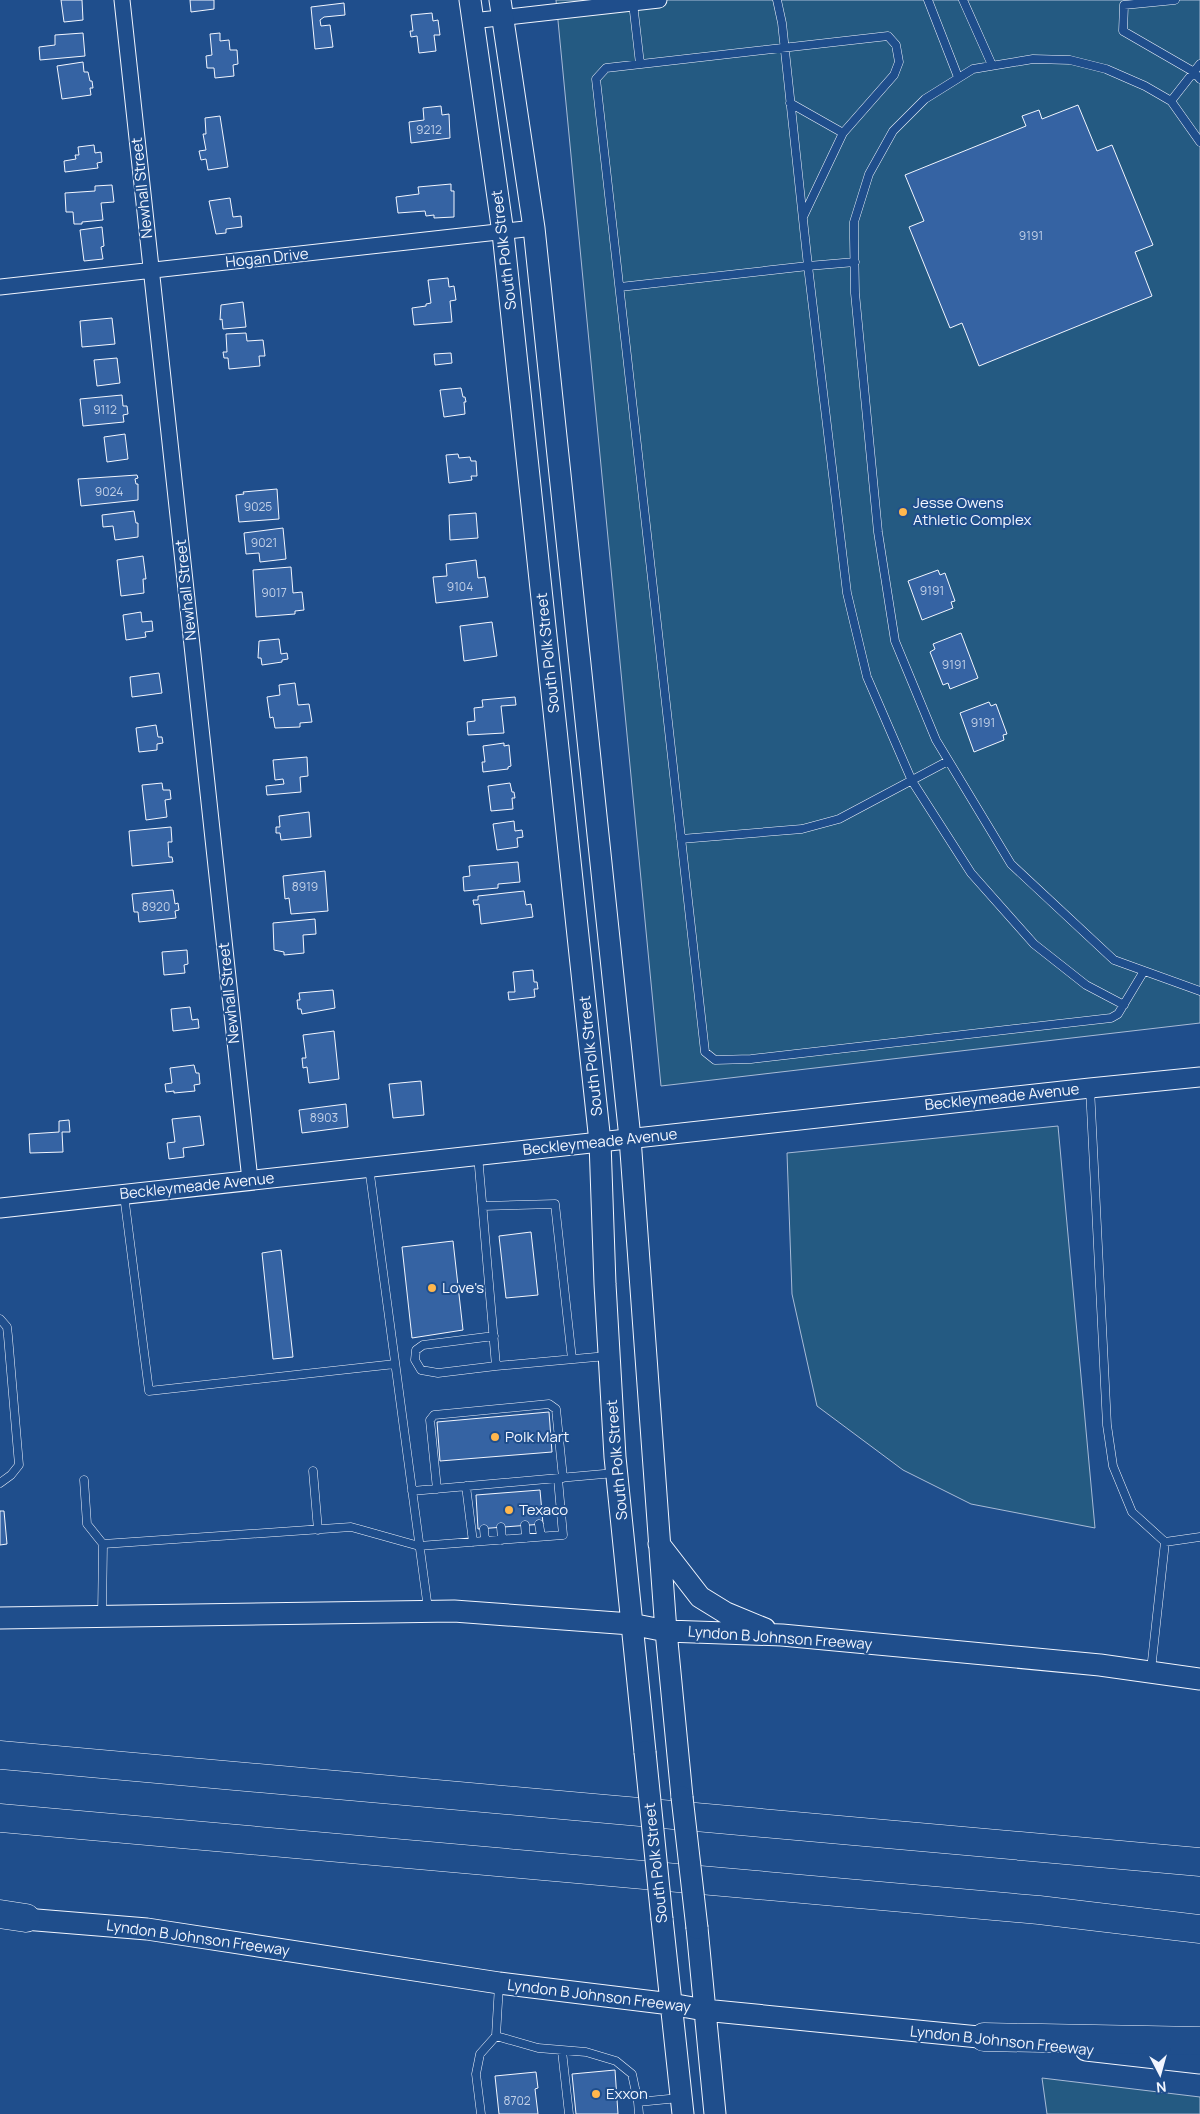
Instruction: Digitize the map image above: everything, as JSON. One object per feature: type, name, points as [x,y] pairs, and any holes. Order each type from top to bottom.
[{"type":"highway","points":[[0,1755],[1200,1862]]},
{"type":"highway","points":[[0,1818],[1039,1910],[1200,1929]]},
{"type":"highway","points":[[1137,1856],[1200,1854]]},
{"type":"highway","points":[[984,2037],[1200,2041]]},
{"type":"main road","name":"South Polk Street","points":[[501,9],[534,228],[630,1138],[666,1631],[715,2114]]},
{"type":"main road","name":"South Polk Street","points":[[471,10],[503,232],[600,1142],[609,1356],[617,1473],[682,2106]]},
{"type":"main road","points":[[549,659],[578,655]]},
{"type":"main road","points":[[659,1544],[700,1597],[726,1613],[751,1625],[782,1634]]},
{"type":"main road","name":"Lyndon B Johnson Freeway","points":[[0,1618],[454,1611],[631,1624],[666,1631],[782,1634],[1100,1665],[1200,1679]]},
{"type":"main road","name":"Lyndon B Johnson Freeway","points":[[9,1916],[147,1928],[499,1983],[671,2004],[704,2010],[984,2037],[1200,2063]]},
{"type":"street","name":"Newhall Street","points":[[122,0],[250,1180]]},
{"type":"street","points":[[471,10],[633,3],[659,0]]},
{"type":"street","name":"Hogan Drive","points":[[0,287],[534,228]]},
{"type":"street","name":"Beckleymeade Avenue","points":[[0,1208],[1200,1077]]},
{"type":"lane","points":[[777,0],[784,46],[847,593],[867,677],[912,782],[971,873],[1034,944],[1086,985],[1124,1005]]},
{"type":"lane","points":[[928,0],[958,77]]},
{"type":"lane","points":[[962,0],[992,65]]},
{"type":"lane","points":[[1175,0],[1124,4],[1123,31],[1194,72],[1200,79]]},
{"type":"lane","points":[[633,3],[640,64]]},
{"type":"lane","points":[[803,217],[843,133],[894,75],[899,62],[896,45],[888,36],[784,46],[606,68],[596,79],[705,1052],[715,1060],[751,1059],[1111,1018],[1118,1014],[1144,971]]},
{"type":"lane","points":[[1200,142],[1171,101],[1145,86],[1106,69],[1070,60],[1033,59],[973,69],[925,99],[893,131],[869,174],[854,222],[855,293],[878,532],[895,641],[936,740],[1011,864],[1114,960],[1200,991]]},
{"type":"lane","points":[[1171,101],[1200,64]]},
{"type":"lane","points":[[790,103],[843,133]]},
{"type":"lane","points":[[620,287],[854,262]]},
{"type":"lane","points":[[681,839],[802,828],[839,819],[912,782],[948,760]]},
{"type":"lane","points":[[1090,1088],[1106,1425],[1114,1466],[1132,1512],[1166,1542],[1200,1537]]},
{"type":"lane","points":[[478,1155],[496,1366]]},
{"type":"lane","points":[[369,1167],[428,1611]]},
{"type":"lane","points":[[124,1194],[149,1391],[395,1364]]},
{"type":"lane","points":[[483,1206],[555,1204],[572,1359]]},
{"type":"lane","points":[[0,1319],[6,1327],[8,1336],[19,1466],[12,1475],[0,1483]]},
{"type":"lane","points":[[494,1336],[423,1345],[416,1350],[415,1360],[421,1370],[438,1372],[609,1356]]},
{"type":"lane","points":[[103,1544],[350,1527],[419,1546],[563,1535],[556,1409],[549,1404],[434,1415],[430,1420],[437,1489]]},
{"type":"lane","points":[[313,1471],[318,1530]]},
{"type":"lane","points":[[412,1491],[617,1473]]},
{"type":"lane","points":[[84,1480],[87,1524],[103,1544],[102,1617]]},
{"type":"lane","points":[[536,1480],[536,1490]]},
{"type":"lane","points":[[521,1482],[522,1492]]},
{"type":"lane","points":[[497,1484],[498,1494]]},
{"type":"lane","points":[[480,1485],[481,1495]]},
{"type":"lane","points":[[466,1486],[473,1542]]},
{"type":"lane","points":[[539,1524],[541,1536]]},
{"type":"lane","points":[[525,1526],[526,1538]]},
{"type":"lane","points":[[501,1528],[502,1540]]},
{"type":"lane","points":[[484,1529],[485,1541]]},
{"type":"lane","points":[[1150,1672],[1166,1542]]},
{"type":"lane","points":[[481,2114],[476,2074],[480,2054],[496,2036],[499,1983]]},
{"type":"lane","points":[[496,2036],[538,2048],[586,2052],[616,2061],[632,2074],[639,2114]]},
{"type":"lane","points":[[562,2051],[570,2114]]},
{"type":"lane","points":[[638,2102],[682,2106]]},
{"type":"shaded area","name":"Jesse Owens Athletic Complex","points":[[556,0],[1200,0],[1200,1023],[661,1086]]},
{"type":"shaded area","points":[[1058,1126],[1095,1528],[971,1504],[903,1470],[817,1406],[792,1294],[787,1153]]},
{"type":"shaded area","points":[[1042,2078],[1200,2097],[1200,2114],[1047,2114]]},
{"type":"building","points":[[61,0],[82,0],[83,20],[64,22]]},
{"type":"building","points":[[190,0],[214,0],[214,9],[191,12]]},
{"type":"building","points":[[344,3],[345,15],[324,17],[320,20],[321,26],[330,25],[333,47],[315,49],[311,7]]},
{"type":"building","points":[[432,13],[433,21],[438,20],[440,35],[434,35],[436,51],[419,53],[417,36],[411,37],[410,31],[413,31],[411,15]]},
{"type":"building","points":[[83,33],[85,56],[40,60],[39,47],[55,45],[55,35]]},
{"type":"building","points":[[220,33],[220,41],[229,40],[230,50],[237,50],[238,64],[233,65],[234,76],[215,78],[214,68],[207,68],[206,56],[212,55],[210,34]]},
{"type":"building","points":[[83,62],[84,72],[88,72],[90,81],[92,81],[91,95],[62,99],[57,66]]},
{"type":"building","points":[[1078,105],[1097,151],[1112,145],[1153,245],[1135,252],[1152,296],[979,366],[962,323],[950,328],[909,227],[924,221],[905,175],[1026,126],[1022,116],[1039,110],[1042,119]]},
{"type":"building","points":[[441,106],[442,115],[449,114],[450,138],[411,143],[409,122],[424,120],[423,108]]},
{"type":"building","points":[[220,116],[228,167],[208,170],[206,159],[201,160],[199,151],[206,150],[203,134],[206,134],[205,118]]},
{"type":"building","points":[[94,145],[95,153],[101,152],[102,162],[97,163],[98,168],[65,172],[64,161],[76,159],[75,155],[79,155],[78,147]]},
{"type":"building","points":[[451,184],[451,191],[454,191],[454,217],[434,218],[434,215],[426,216],[425,211],[398,213],[396,197],[419,194],[418,187]]},
{"type":"building","points":[[112,185],[114,202],[101,203],[103,220],[74,224],[73,212],[66,212],[65,193],[95,191],[95,186]]},
{"type":"building","points":[[230,198],[233,217],[241,216],[242,227],[226,229],[226,233],[216,234],[209,201]]},
{"type":"building","points":[[102,227],[104,246],[101,247],[103,259],[84,261],[80,230]]},
{"type":"building","points":[[448,278],[449,287],[454,286],[456,300],[450,301],[452,322],[414,325],[412,308],[426,306],[426,304],[431,303],[428,280]]},
{"type":"building","points":[[243,302],[246,327],[223,329],[222,319],[220,320],[221,305]]},
{"type":"building","points":[[112,318],[115,344],[82,347],[80,321]]},
{"type":"building","points":[[246,333],[247,341],[263,340],[265,356],[259,356],[260,366],[229,369],[228,358],[224,358],[223,352],[227,352],[226,334]]},
{"type":"building","points":[[451,353],[452,363],[435,365],[434,354]]},
{"type":"building","points":[[117,358],[120,383],[97,386],[94,360]]},
{"type":"building","points":[[461,388],[466,402],[464,402],[465,414],[444,417],[440,390]]},
{"type":"building","points":[[122,395],[123,406],[127,406],[128,414],[123,415],[124,422],[83,426],[80,399]]},
{"type":"building","points":[[125,434],[128,459],[107,462],[104,437]]},
{"type":"building","points":[[458,454],[459,458],[470,457],[471,461],[476,461],[477,476],[471,476],[472,480],[449,483],[446,455]]},
{"type":"building","points":[[137,475],[138,478],[135,479],[136,484],[138,484],[138,500],[81,506],[78,479]]},
{"type":"building","points":[[277,489],[279,519],[239,522],[236,495],[244,494],[243,492]]},
{"type":"building","points":[[134,511],[136,523],[138,523],[138,537],[115,540],[113,526],[103,527],[102,515]]},
{"type":"building","points":[[476,513],[478,538],[450,540],[449,515]]},
{"type":"building","points":[[283,528],[286,559],[260,562],[259,553],[246,554],[244,533]]},
{"type":"building","points":[[143,556],[146,579],[143,579],[144,593],[121,596],[117,560]]},
{"type":"building","points":[[476,560],[478,578],[485,577],[488,597],[436,603],[433,577],[447,576],[446,564]]},
{"type":"building","points":[[291,567],[293,593],[302,592],[304,610],[295,611],[295,614],[256,617],[253,570]]},
{"type":"building","points":[[938,570],[940,575],[945,573],[955,601],[951,602],[953,608],[922,620],[908,581]]},
{"type":"building","points":[[141,612],[142,622],[152,621],[153,631],[145,632],[146,637],[126,640],[123,615]]},
{"type":"building","points":[[492,622],[497,656],[464,661],[460,626]]},
{"type":"building","points":[[961,633],[978,678],[950,689],[948,683],[943,685],[930,652],[935,649],[933,644]]},
{"type":"building","points":[[279,639],[281,654],[287,653],[288,659],[282,660],[282,662],[262,665],[261,658],[258,658],[259,641]]},
{"type":"building","points":[[159,673],[162,693],[132,697],[130,677]]},
{"type":"building","points":[[295,683],[298,705],[309,704],[312,722],[300,723],[300,727],[275,728],[273,717],[270,718],[267,697],[280,695],[279,685]]},
{"type":"building","points":[[515,697],[516,705],[501,706],[504,733],[468,735],[467,722],[475,721],[474,708],[483,707],[482,700]]},
{"type":"building","points":[[989,702],[991,706],[996,704],[1007,734],[1003,735],[1004,740],[974,752],[960,713]]},
{"type":"building","points":[[156,725],[158,737],[162,737],[163,743],[157,744],[157,750],[139,752],[136,728]]},
{"type":"building","points":[[504,743],[504,746],[509,745],[511,766],[508,769],[483,772],[482,762],[485,762],[483,746]]},
{"type":"building","points":[[307,757],[308,776],[300,777],[301,792],[267,795],[266,786],[284,784],[283,779],[275,780],[273,760]]},
{"type":"building","points":[[162,783],[163,790],[170,790],[171,799],[165,800],[167,817],[146,820],[142,785]]},
{"type":"building","points":[[510,783],[515,798],[512,798],[513,809],[491,811],[488,786]]},
{"type":"building","points":[[309,812],[311,837],[281,840],[280,833],[276,833],[276,827],[280,827],[279,816]]},
{"type":"building","points":[[514,821],[515,831],[522,830],[523,837],[517,838],[518,847],[497,850],[493,824]]},
{"type":"building","points":[[171,827],[172,842],[168,842],[169,857],[172,857],[173,862],[132,866],[129,831]]},
{"type":"building","points":[[518,862],[520,882],[498,884],[498,888],[464,891],[463,877],[470,876],[469,866]]},
{"type":"building","points":[[325,871],[328,911],[291,914],[289,898],[285,899],[283,876]]},
{"type":"building","points":[[173,890],[175,904],[178,903],[179,910],[175,911],[176,918],[139,922],[138,912],[134,912],[132,894]]},
{"type":"building","points":[[524,891],[526,905],[531,904],[533,917],[481,924],[479,904],[474,905],[473,900],[478,900],[478,896]]},
{"type":"building","points":[[315,919],[316,934],[303,935],[304,953],[284,955],[284,952],[274,950],[273,923]]},
{"type":"building","points":[[187,950],[188,964],[184,965],[185,973],[164,975],[162,952]]},
{"type":"building","points":[[533,970],[534,982],[537,982],[538,989],[534,989],[535,997],[509,1000],[508,992],[515,992],[513,972]]},
{"type":"building","points":[[333,990],[335,1008],[302,1014],[301,1009],[298,1009],[297,1000],[300,1000],[299,993]]},
{"type":"building","points":[[190,1007],[192,1020],[198,1019],[199,1028],[173,1031],[171,1009]]},
{"type":"building","points":[[334,1031],[339,1079],[309,1083],[307,1067],[303,1068],[302,1058],[306,1058],[303,1035]]},
{"type":"building","points":[[194,1065],[196,1073],[199,1073],[200,1084],[194,1085],[195,1091],[166,1092],[165,1084],[172,1083],[170,1068]]},
{"type":"building","points":[[421,1081],[424,1115],[393,1118],[389,1084]]},
{"type":"building","points":[[346,1104],[348,1127],[302,1133],[299,1110]]},
{"type":"building","points":[[200,1116],[204,1145],[183,1148],[184,1157],[169,1159],[167,1143],[175,1142],[172,1119]]},
{"type":"building","points":[[69,1120],[70,1132],[62,1132],[63,1152],[30,1153],[29,1134],[59,1132],[59,1121]]},
{"type":"building","name":"Love's","points":[[531,1232],[538,1295],[506,1298],[499,1236]]},
{"type":"building","name":"Love's","points":[[453,1241],[463,1330],[412,1338],[402,1247]]},
{"type":"building","points":[[281,1250],[293,1357],[273,1359],[262,1253]]},
{"type":"building","name":"Polk Mart","points":[[549,1412],[552,1452],[440,1461],[437,1422]]},
{"type":"building","name":"Texaco","points":[[540,1490],[543,1524],[478,1529],[476,1495]]},
{"type":"building","points":[[0,1511],[4,1511],[7,1544],[0,1545]]},
{"type":"building","name":"Exxon","points":[[615,2070],[618,2114],[576,2114],[572,2074]]},
{"type":"building","points":[[536,2072],[538,2088],[535,2089],[538,2114],[499,2114],[495,2076]]},
{"type":"place","name":"Jesse Owens Athletic Complex","points":[[903,512]]},
{"type":"place","name":"Love's","points":[[432,1288]]},
{"type":"place","name":"Polk Mart","points":[[495,1437]]},
{"type":"place","name":"Texaco","points":[[509,1510]]},
{"type":"place","name":"Exxon","points":[[596,2094]]}]
